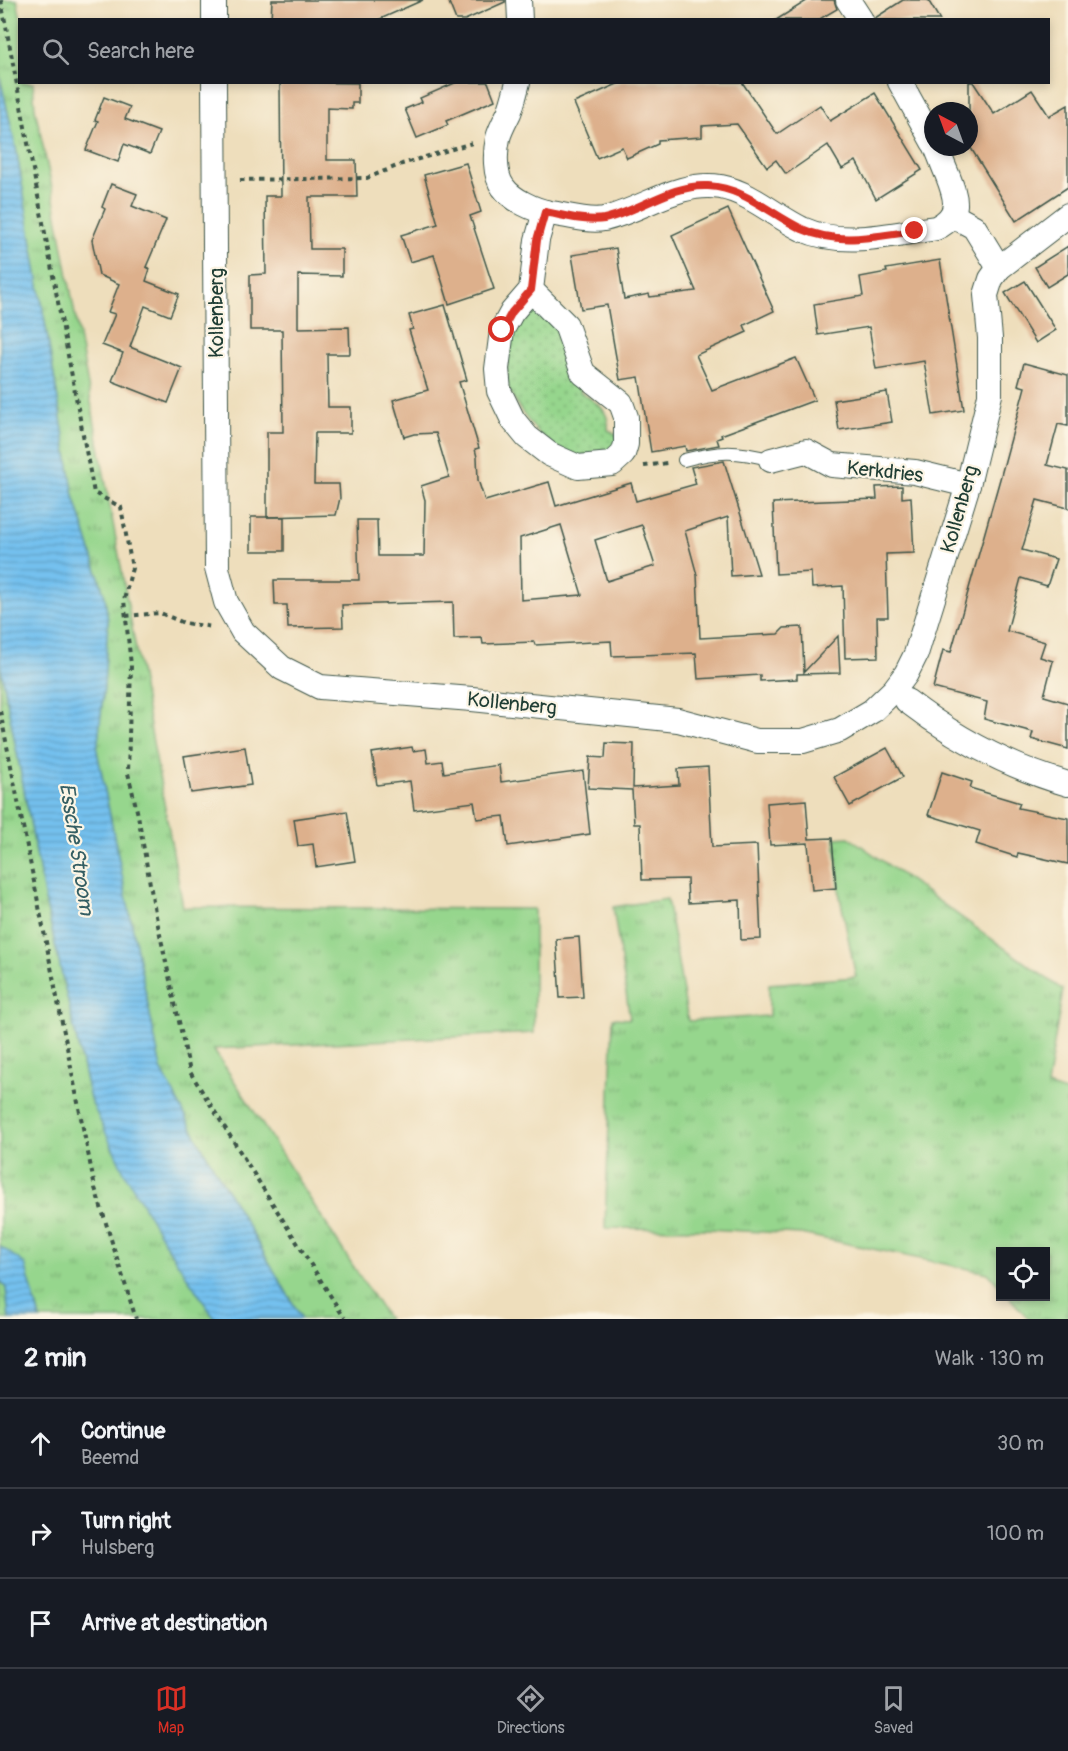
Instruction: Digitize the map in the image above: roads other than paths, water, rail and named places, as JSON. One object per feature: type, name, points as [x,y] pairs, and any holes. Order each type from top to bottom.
[{"type":"street","points":[[214,0],[214,18]]},
{"type":"street","points":[[519,0],[520,18]]},
{"type":"street","points":[[848,0],[860,18]]},
{"type":"street","name":"Kollenberg","points":[[214,84],[217,567],[226,602],[243,632],[282,668],[320,687],[472,699],[678,720],[757,741],[803,741],[840,730],[872,711],[894,690],[906,674],[916,654],[968,484],[990,395],[990,338],[986,295],[991,279],[999,268],[1068,215]]},
{"type":"street","points":[[517,84],[498,138],[496,166],[502,187],[521,202],[545,212],[601,219],[634,210],[688,188],[721,187],[735,192],[802,229],[825,236],[852,240],[936,228],[946,223],[956,205],[939,156]]},
{"type":"street","points":[[901,84],[924,126]]},
{"type":"street","points":[[531,290],[566,325],[584,373],[621,403],[626,417],[627,444],[623,454],[612,464],[578,467],[549,454],[527,437],[513,420],[499,391],[497,369],[502,330],[512,312],[531,290],[537,240],[545,212]]},
{"type":"street","points":[[952,215],[974,227],[999,268]]},
{"type":"street","name":"Kerkdries","points":[[771,460],[806,451],[832,465],[915,472],[968,484]]},
{"type":"street","points":[[906,701],[963,740],[1002,760],[1068,784]]},
{"type":"lane","points":[[684,460],[716,452],[753,455],[771,460]]},
{"type":"water","name":"Essche Stroom","points":[[0,78],[16,148],[74,496],[105,597],[108,622],[97,751],[161,1069],[199,1142],[302,1319],[215,1319],[166,1245],[124,1172],[90,1099],[45,900],[0,664]]},
{"type":"water","points":[[0,1246],[25,1264],[40,1319],[9,1319],[6,1288],[0,1280]]}]
